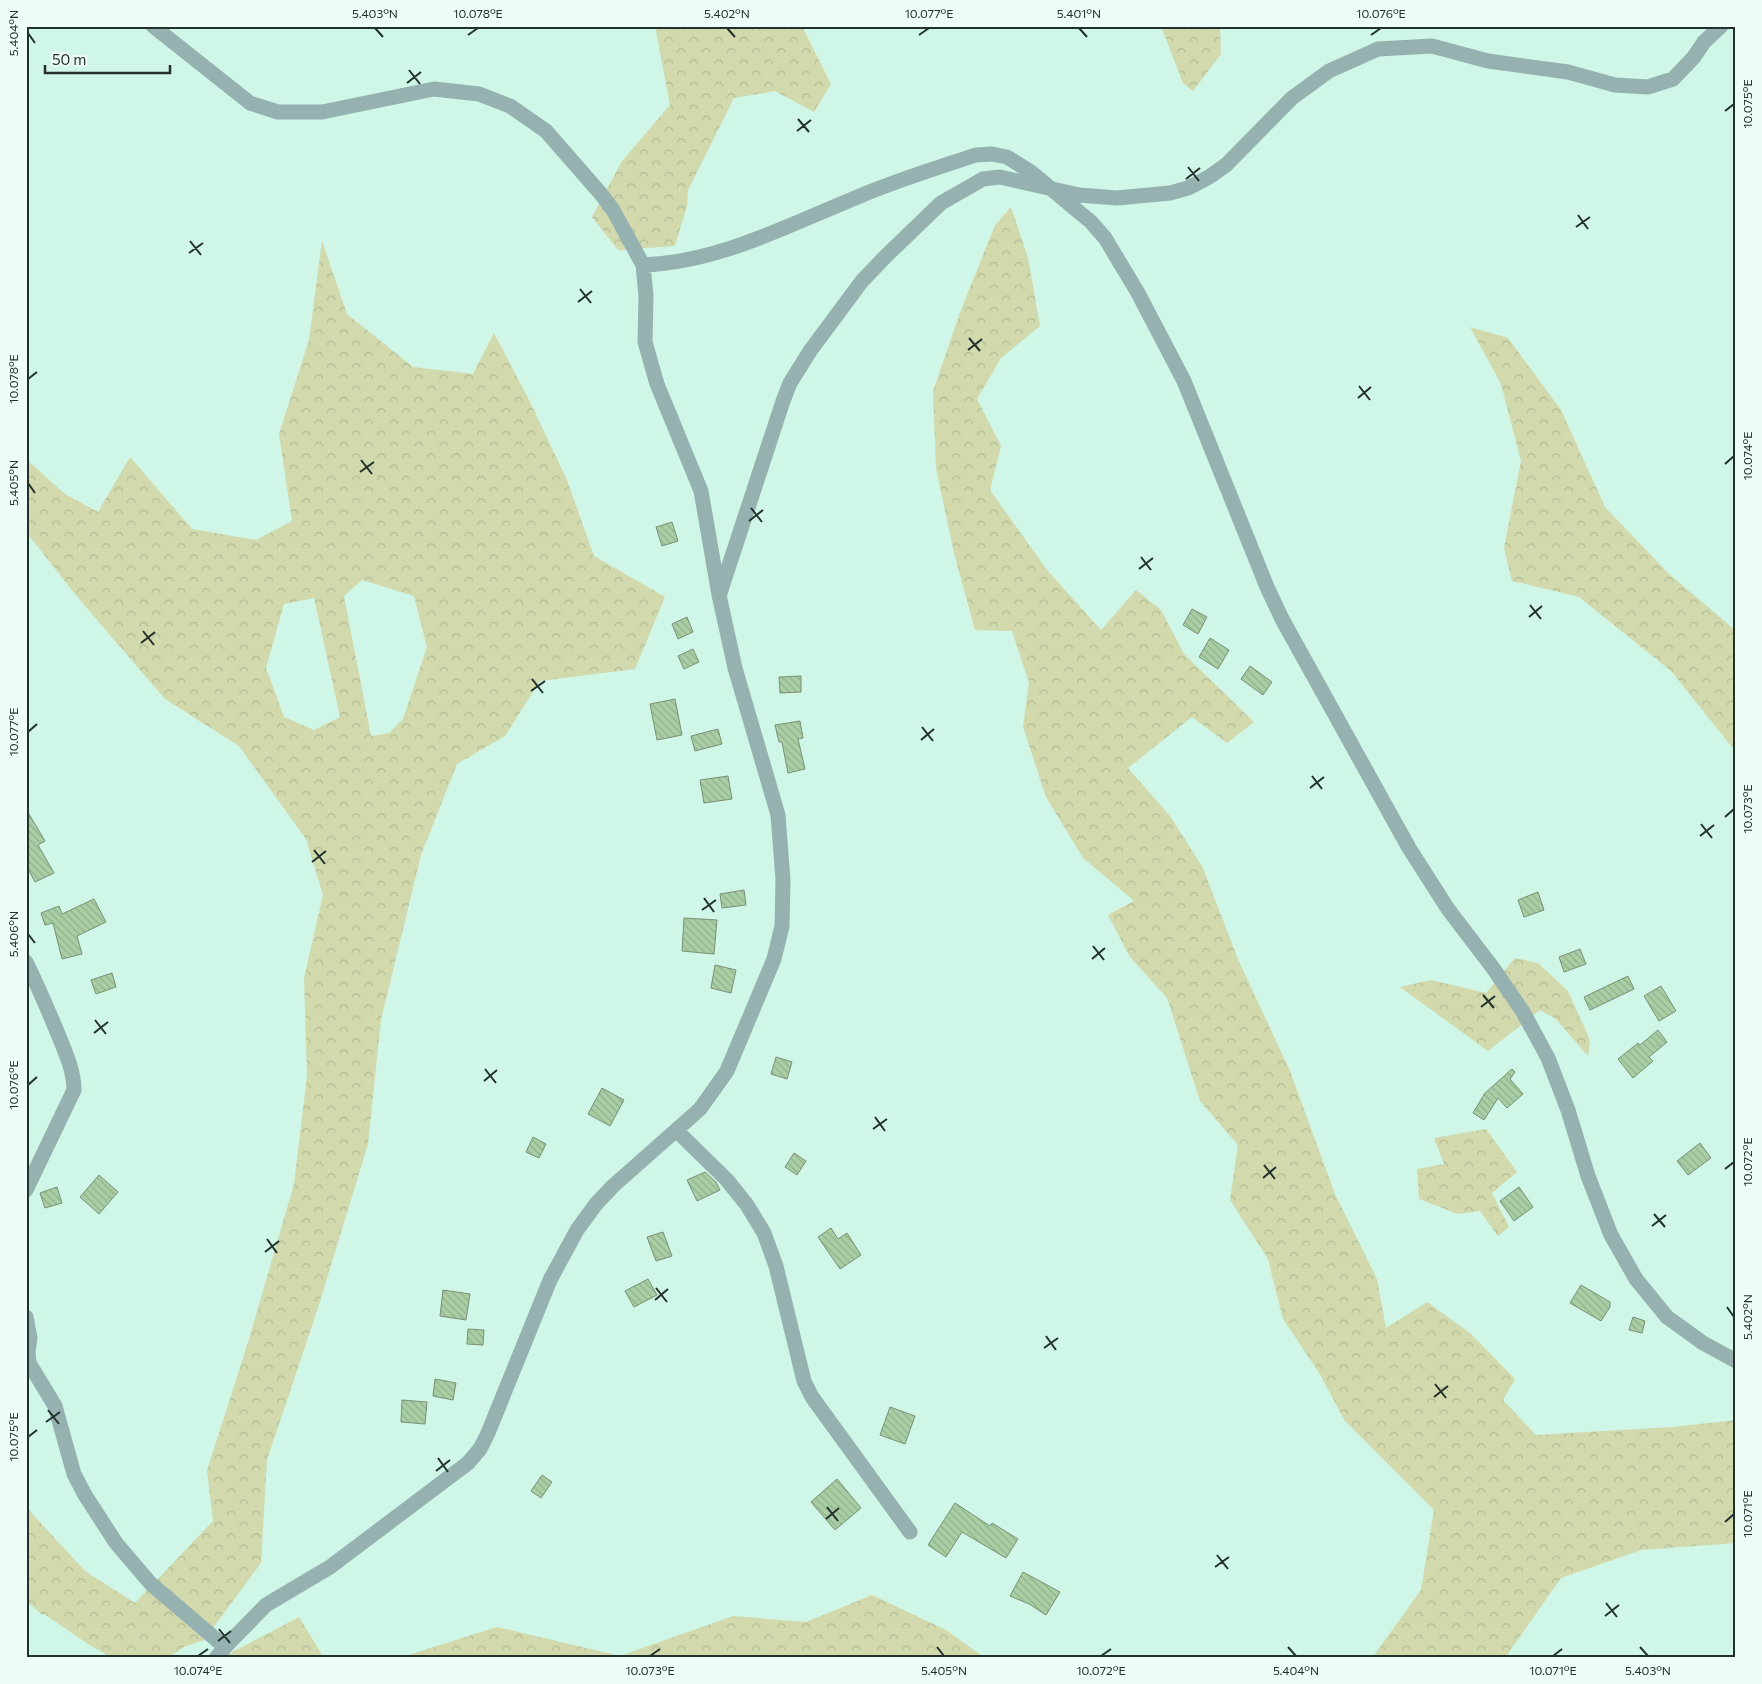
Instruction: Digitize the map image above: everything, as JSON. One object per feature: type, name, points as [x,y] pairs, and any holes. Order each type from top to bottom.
[{"type":"street","points":[[26,1317],[30,1338],[28,1363],[45,1388],[54,1406],[74,1474],[85,1495],[116,1542],[151,1584],[220,1652],[266,1605],[330,1567],[468,1463],[480,1449],[550,1280],[577,1230],[596,1204],[613,1186],[700,1109],[726,1071],[774,959],[782,926],[783,880],[778,815],[735,668],[719,595],[701,491],[657,384],[645,342],[646,296],[643,265],[613,210],[546,131],[510,106],[479,94],[434,89],[322,112],[278,112],[250,103],[153,26]]},
{"type":"street","points":[[719,595],[782,401],[790,382],[810,351],[862,281],[941,203],[977,183],[1000,177],[1079,195],[1117,198],[1188,188],[1226,165],[1292,98],[1329,71],[1378,49],[1432,46],[1488,61],[1568,72],[1614,84],[1648,87],[1673,79],[1694,57],[1704,42],[1721,26]]},
{"type":"street","points":[[643,265],[667,264],[714,254],[763,236],[883,186],[976,154],[992,154],[1007,157],[1031,172],[1091,222],[1104,238],[1138,293],[1184,381],[1267,587],[1282,619],[1409,848],[1448,909],[1493,968],[1523,1012],[1548,1058],[1568,1110],[1588,1176],[1611,1236],[1636,1279],[1667,1317],[1703,1343],[1736,1361]]},
{"type":"street","points":[[26,962],[69,1062],[74,1079],[74,1090],[26,1190]]},
{"type":"street","points":[[677,1131],[728,1180],[747,1205],[764,1233],[776,1266],[804,1381],[812,1397],[910,1532]]},
{"type":"green space","points":[[655,26],[802,26],[831,84],[814,112],[775,91],[734,98],[688,190],[687,206],[675,246],[618,250],[592,217],[622,161],[670,105]]},
{"type":"green space","points":[[1161,26],[1220,26],[1221,54],[1193,91],[1183,83]]},
{"type":"green space","points":[[1011,207],[1028,258],[1040,326],[1001,358],[977,399],[1001,446],[990,490],[1047,570],[1101,630],[1136,590],[1161,610],[1184,654],[1254,722],[1227,743],[1192,717],[1128,768],[1170,816],[1203,868],[1237,957],[1290,1071],[1335,1194],[1377,1279],[1386,1328],[1427,1302],[1470,1333],[1515,1379],[1503,1400],[1536,1435],[1672,1427],[1736,1420],[1736,1543],[1641,1550],[1561,1578],[1505,1658],[1372,1658],[1421,1590],[1434,1510],[1345,1421],[1318,1371],[1283,1319],[1268,1259],[1230,1200],[1238,1145],[1200,1101],[1167,998],[1130,957],[1108,915],[1134,901],[1083,858],[1046,797],[1023,727],[1029,683],[1012,631],[975,630],[954,553],[936,468],[933,391],[961,310],[995,225]]},
{"type":"green space","points":[[322,241],[347,314],[413,367],[473,374],[494,333],[528,398],[567,480],[594,556],[665,597],[635,669],[540,681],[505,736],[457,764],[421,855],[381,1020],[368,1144],[317,1311],[267,1460],[261,1563],[204,1640],[184,1647],[168,1658],[112,1658],[26,1603],[26,1507],[85,1571],[135,1603],[213,1521],[207,1470],[247,1346],[294,1184],[307,1076],[304,978],[323,895],[306,839],[239,746],[165,699],[79,599],[26,532],[26,459],[65,494],[98,512],[130,457],[192,529],[256,540],[292,521],[279,434],[309,340]],"holes":[[[362,580],[414,596],[427,647],[403,719],[389,733],[371,736],[344,596]],[[314,598],[340,717],[314,730],[284,717],[266,668],[284,604]]]},
{"type":"green space","points":[[1470,327],[1508,338],[1561,410],[1605,507],[1668,573],[1736,631],[1736,752],[1671,671],[1579,597],[1512,581],[1504,548],[1521,461],[1501,384]]},
{"type":"green space","points":[[1515,958],[1538,963],[1568,991],[1590,1040],[1588,1056],[1556,1019],[1540,1010],[1488,1051],[1400,987],[1431,980],[1486,993]]},
{"type":"green space","points":[[1486,1129],[1517,1172],[1492,1193],[1509,1227],[1498,1236],[1480,1211],[1458,1214],[1419,1199],[1417,1169],[1444,1164],[1434,1138]]},
{"type":"green space","points":[[872,1595],[946,1630],[985,1658],[399,1658],[497,1627],[620,1656],[733,1616],[806,1622]]},
{"type":"green space","points":[[299,1617],[324,1658],[221,1658]]},
{"type":"building","points":[[672,522],[678,541],[662,546],[656,527]]},
{"type":"building","points":[[1192,609],[1207,617],[1198,634],[1183,625]]},
{"type":"building","points":[[687,617],[693,632],[678,639],[672,624]]},
{"type":"building","points":[[1210,638],[1229,650],[1218,669],[1199,657]]},
{"type":"building","points":[[693,649],[699,662],[684,669],[678,656]]},
{"type":"building","points":[[1250,666],[1272,682],[1263,695],[1241,679]]},
{"type":"building","points":[[801,676],[801,692],[780,693],[779,677]]},
{"type":"building","points":[[675,699],[682,735],[657,740],[650,704]]},
{"type":"building","points":[[800,721],[803,738],[798,739],[805,769],[788,773],[782,742],[779,742],[775,725]]},
{"type":"building","points":[[718,729],[722,744],[695,751],[691,736]]},
{"type":"building","points":[[728,776],[732,799],[704,803],[700,780]]},
{"type":"building","points":[[26,809],[45,841],[38,845],[54,873],[35,882],[26,865]]},
{"type":"building","points":[[744,890],[746,905],[722,908],[720,894]]},
{"type":"building","points":[[1538,892],[1544,910],[1524,917],[1518,900]]},
{"type":"building","points":[[94,899],[106,922],[77,936],[82,954],[62,959],[53,923],[45,925],[41,913],[59,906],[62,914]]},
{"type":"building","points":[[684,918],[717,920],[714,954],[682,951]]},
{"type":"building","points":[[1580,949],[1586,964],[1564,972],[1559,957]]},
{"type":"building","points":[[715,965],[736,970],[731,993],[711,988]]},
{"type":"building","points":[[112,973],[116,987],[96,994],[91,980]]},
{"type":"building","points":[[1628,976],[1634,989],[1590,1010],[1584,997]]},
{"type":"building","points":[[1661,986],[1676,1011],[1659,1021],[1644,996]]},
{"type":"building","points":[[1658,1030],[1667,1042],[1649,1057],[1653,1061],[1633,1078],[1618,1059],[1638,1043],[1640,1045]]},
{"type":"building","points":[[776,1057],[792,1062],[787,1079],[771,1074]]},
{"type":"building","points":[[1512,1069],[1515,1072],[1510,1079],[1523,1094],[1507,1108],[1498,1098],[1484,1120],[1473,1113],[1485,1093]]},
{"type":"building","points":[[602,1088],[624,1100],[610,1126],[588,1114]]},
{"type":"building","points":[[533,1137],[546,1144],[539,1158],[526,1152]]},
{"type":"building","points":[[1700,1143],[1711,1158],[1688,1175],[1677,1161]]},
{"type":"building","points":[[794,1153],[806,1161],[797,1175],[785,1167]]},
{"type":"building","points":[[705,1172],[716,1182],[720,1190],[697,1201],[687,1180]]},
{"type":"building","points":[[99,1175],[118,1192],[99,1214],[80,1197]]},
{"type":"building","points":[[57,1187],[62,1203],[45,1208],[40,1193]]},
{"type":"building","points":[[1519,1187],[1533,1207],[1514,1221],[1500,1201]]},
{"type":"building","points":[[831,1228],[838,1239],[847,1233],[861,1255],[840,1269],[818,1237]]},
{"type":"building","points":[[663,1232],[672,1256],[656,1261],[647,1237]]},
{"type":"building","points":[[648,1279],[657,1295],[634,1307],[625,1291]]},
{"type":"building","points":[[1581,1285],[1610,1302],[1610,1307],[1601,1321],[1570,1303]]},
{"type":"building","points":[[443,1290],[470,1294],[466,1320],[440,1316]]},
{"type":"building","points":[[1633,1317],[1645,1321],[1642,1333],[1629,1330]]},
{"type":"building","points":[[468,1329],[484,1330],[483,1345],[467,1344]]},
{"type":"building","points":[[435,1379],[456,1383],[453,1400],[433,1396]]},
{"type":"building","points":[[402,1400],[427,1402],[425,1424],[401,1422]]},
{"type":"building","points":[[890,1407],[915,1416],[905,1444],[880,1435]]},
{"type":"building","points":[[542,1475],[552,1482],[541,1498],[531,1491]]},
{"type":"building","points":[[837,1479],[861,1508],[835,1530],[811,1502]]},
{"type":"building","points":[[955,1503],[990,1526],[992,1523],[1018,1539],[1006,1558],[962,1532],[946,1557],[928,1545]]},
{"type":"building","points":[[1023,1572],[1060,1592],[1046,1615],[1029,1604],[1010,1596]]}]
